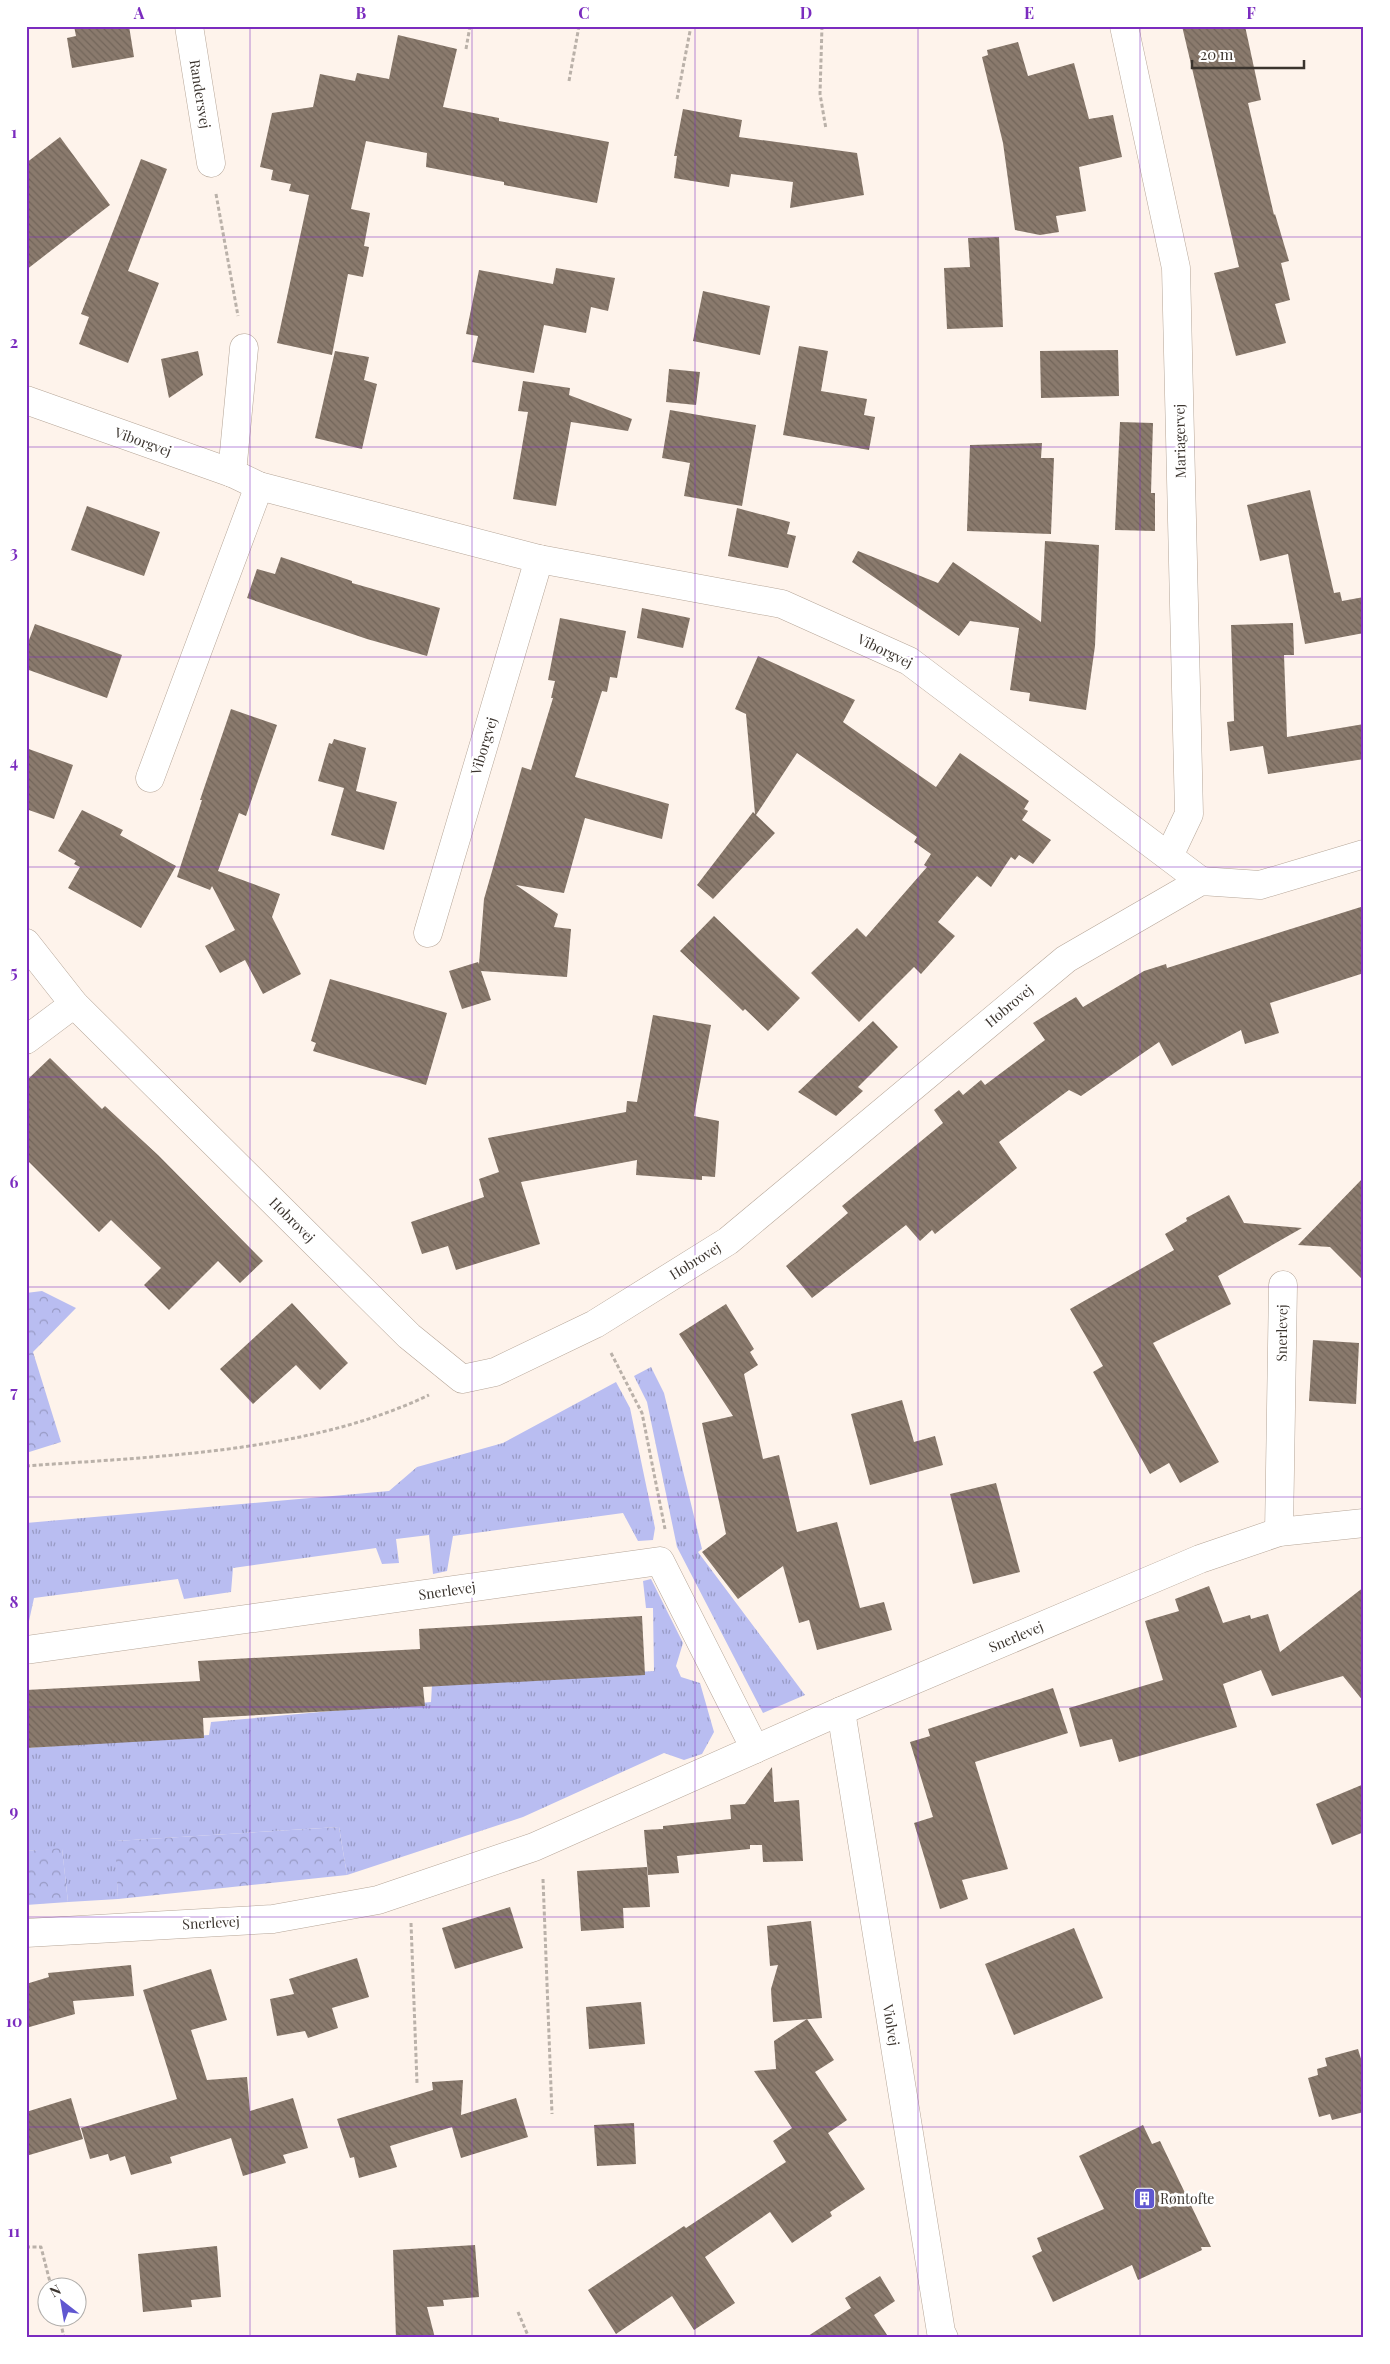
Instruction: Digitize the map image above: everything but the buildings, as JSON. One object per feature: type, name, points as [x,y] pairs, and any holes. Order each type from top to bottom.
[{"type":"street","name":"Randersvej","points":[[189,26],[211,163]]},
{"type":"street","name":"Mariagervej","points":[[1124,26],[1176,268],[1189,814],[1169,856]]},
{"type":"street","points":[[232,473],[244,348]]},
{"type":"street","name":"Viborgvej","points":[[26,400],[232,473],[259,486],[539,559],[782,604],[909,661],[1200,881]]},
{"type":"street","points":[[150,778],[259,486]]},
{"type":"street","name":"Viborgvej","points":[[428,933],[539,559]]},
{"type":"street","points":[[1200,881],[1260,885],[1364,854]]},
{"type":"street","name":"Hobrovej","points":[[26,943],[74,1004],[409,1336],[462,1379],[495,1372],[595,1324],[728,1241],[1066,958],[1200,881]]},
{"type":"street","points":[[26,1040],[74,1004]]},
{"type":"street","name":"Snerlevej","points":[[1279,1532],[1283,1285]]},
{"type":"street","name":"Snerlevej","points":[[26,1933],[273,1919],[378,1900],[534,1847],[841,1711],[1200,1559],[1279,1532],[1364,1523]]},
{"type":"street","points":[[660,1561],[755,1749]]},
{"type":"street","name":"Snerlevej","points":[[26,1650],[660,1561]]},
{"type":"street","name":"Violvej","points":[[841,1711],[940,2332],[944,2338]]},
{"type":"path","points":[[466,49],[470,26]]},
{"type":"path","points":[[569,81],[579,26]]},
{"type":"path","points":[[677,99],[691,26]]},
{"type":"path","points":[[822,26],[820,94],[826,129]]},
{"type":"path","points":[[211,163],[244,348]]},
{"type":"path","points":[[26,1466],[158,1456],[291,1439],[367,1421],[462,1379]]},
{"type":"path","points":[[625,1379],[642,1413],[668,1541],[660,1561]]},
{"type":"path","points":[[534,1847],[543,1875],[552,2114]]},
{"type":"path","points":[[405,1891],[413,1931],[418,2083]]},
{"type":"path","points":[[26,2247],[41,2247],[48,2276]]},
{"type":"path","points":[[518,2312],[529,2338]]},
{"type":"path","points":[[61,2326],[66,2338]]},
{"type":"green space","points":[[42,1291],[76,1308],[33,1352],[61,1442],[26,1453],[26,1293]]},
{"type":"green space","points":[[651,1367],[664,1393],[702,1549],[698,1552],[805,1695],[763,1713],[677,1547],[647,1402],[634,1376]]},
{"type":"green space","points":[[616,1382],[630,1408],[655,1528],[653,1540],[638,1541],[623,1513],[453,1536],[447,1571],[433,1574],[429,1535],[396,1539],[399,1563],[382,1564],[376,1548],[233,1568],[231,1592],[184,1599],[178,1579],[34,1598],[29,1621],[26,1621],[26,1523],[389,1491],[417,1467],[503,1443]]},
{"type":"green space","points":[[651,1579],[683,1643],[676,1666],[681,1677],[700,1683],[714,1732],[702,1754],[684,1760],[664,1753],[523,1817],[347,1875],[339,1827],[116,1841],[118,1899],[68,1902],[62,1849],[26,1851],[26,1748],[209,1735],[211,1722],[431,1702],[432,1685],[654,1671],[653,1608],[646,1608],[643,1581]]},
{"type":"green space","points":[[339,1827],[347,1875],[118,1899],[115,1841]]},
{"type":"green space","points":[[62,1848],[68,1902],[26,1905],[26,1851]]},
{"type":"place","name":"Røntofte","points":[[1144,2199]]}]
